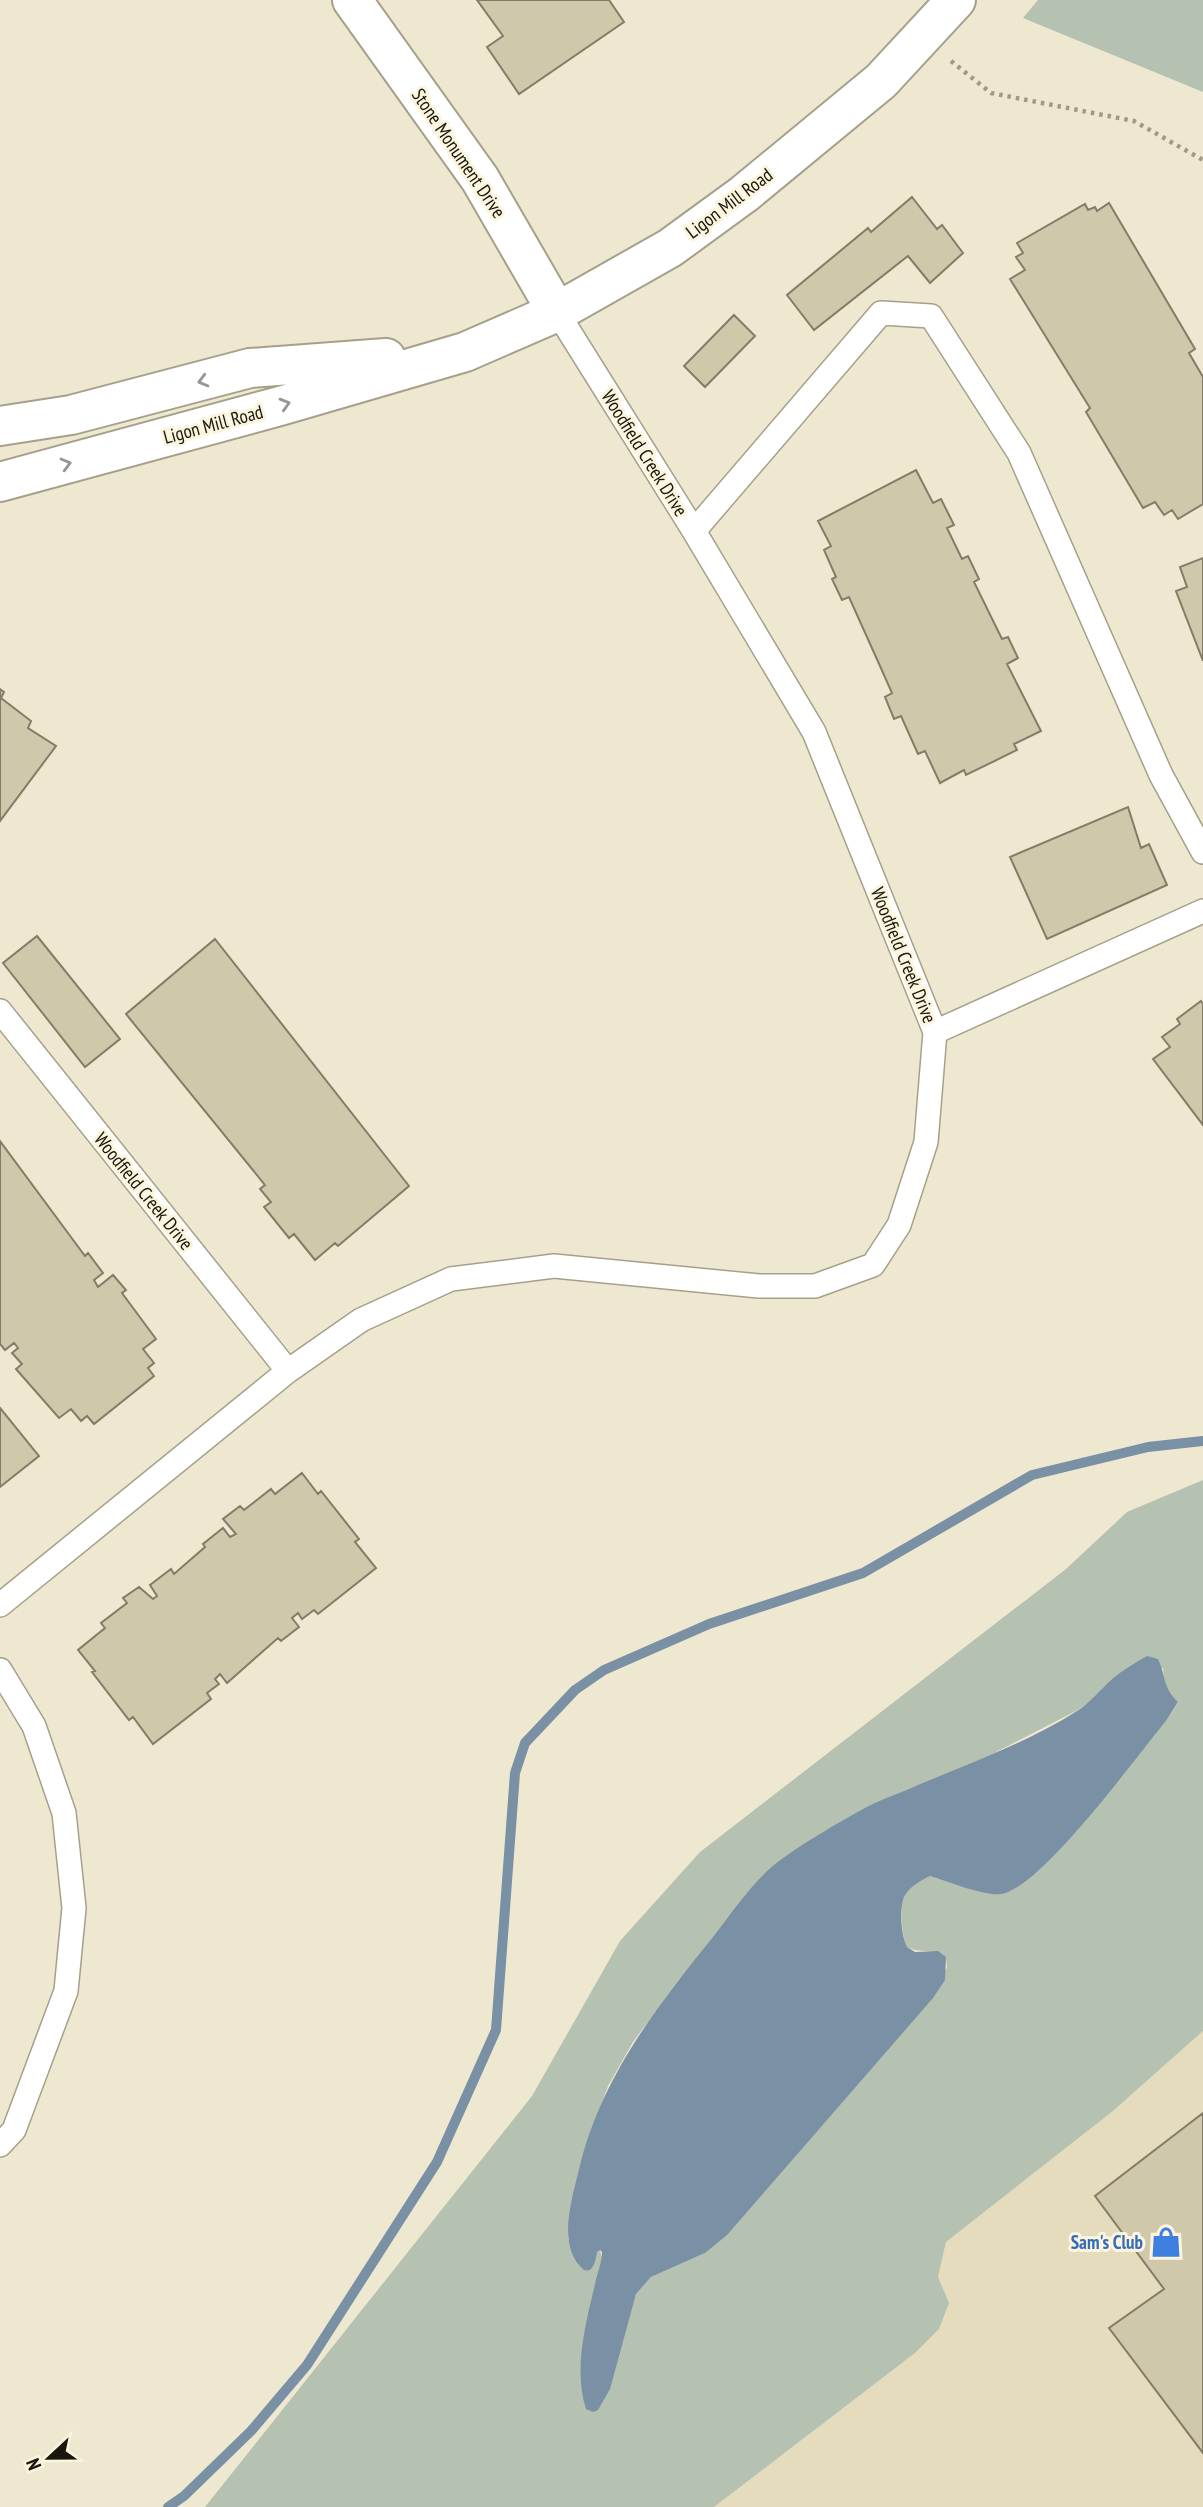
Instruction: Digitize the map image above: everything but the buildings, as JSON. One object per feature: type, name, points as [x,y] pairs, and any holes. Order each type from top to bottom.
[{"type":"main road","name":"Stone Monument Drive","points":[[352,0],[480,179],[558,312]]},
{"type":"main road","name":"Ligon Mill Road","points":[[0,482],[280,406],[465,352],[558,312],[670,248],[744,194],[881,81],[956,0]]},
{"type":"main road","name":"Ligon Mill Road","points":[[0,426],[71,415],[250,369],[465,352]]},
{"type":"lane","name":"Woodfield Creek Drive","points":[[0,1605],[288,1371],[361,1320],[451,1279],[554,1266],[759,1286],[815,1286],[873,1265],[900,1225],[926,1142],[935,1032],[814,732],[694,531],[558,312]]},
{"type":"lane","points":[[694,531],[881,313],[931,316],[1019,453],[1161,775],[1203,852]]},
{"type":"lane","points":[[935,1032],[1203,911]]},
{"type":"lane","name":"Woodfield Creek Drive","points":[[0,1011],[288,1371]]},
{"type":"lane","points":[[0,1670],[34,1726],[64,1813],[74,1908],[66,1992],[14,2130],[0,2145]]},
{"type":"path","points":[[950,61],[991,93],[1134,121],[1203,160]]},
{"type":"shaded area","points":[[1203,2031],[1203,2507],[714,2507],[915,2353],[939,2329],[948,2303],[938,2277],[946,2242],[1113,2111]]},
{"type":"green space","points":[[1038,0],[1203,0],[1203,92],[1023,18]]},
{"type":"green space","points":[[1203,1480],[1203,2031],[1113,2111],[946,2242],[938,2277],[949,2303],[939,2329],[915,2353],[714,2507],[205,2507],[532,2096],[620,1941],[700,1852],[1066,1569],[1127,1512]],"holes":[[[1163,1668],[1167,1687],[1178,1703],[1088,1818],[1040,1869],[1019,1886],[1002,1894],[977,1891],[930,1876],[908,1890],[902,1902],[901,1915],[907,1947],[941,1954],[946,1957],[947,1968],[705,2253],[651,2277],[636,2294],[628,2320],[583,2343],[602,2258],[600,2250],[596,2252],[591,2269],[568,2239],[572,2201],[581,2161],[608,2086],[633,2042],[680,1978],[998,1751],[1076,1711],[1097,1697],[1112,1679]]]},
{"type":"water","points":[[1147,1656],[1158,1659],[1167,1687],[1178,1702],[1166,1721],[1064,1845],[1019,1886],[1002,1894],[995,1894],[930,1876],[909,1890],[902,1903],[901,1916],[907,1947],[915,1952],[938,1951],[946,1957],[945,1980],[933,1998],[727,2235],[705,2253],[651,2277],[636,2294],[610,2389],[598,2410],[593,2412],[586,2409],[582,2394],[582,2346],[602,2252],[597,2252],[590,2270],[584,2270],[575,2260],[568,2236],[573,2194],[601,2104],[632,2046],[671,1991],[752,1887],[788,1854],[871,1805],[1039,1733],[1082,1707],[1116,1676]]},
{"type":"waterway","points":[[168,2507],[184,2496],[251,2431],[307,2365],[437,2162],[496,2030],[515,1773],[525,1743],[575,1690],[604,1670],[709,1624],[863,1573],[1032,1475],[1148,1447],[1203,1441]]},
{"type":"place","name":"Sam's Club","points":[[1166,2242]]}]
